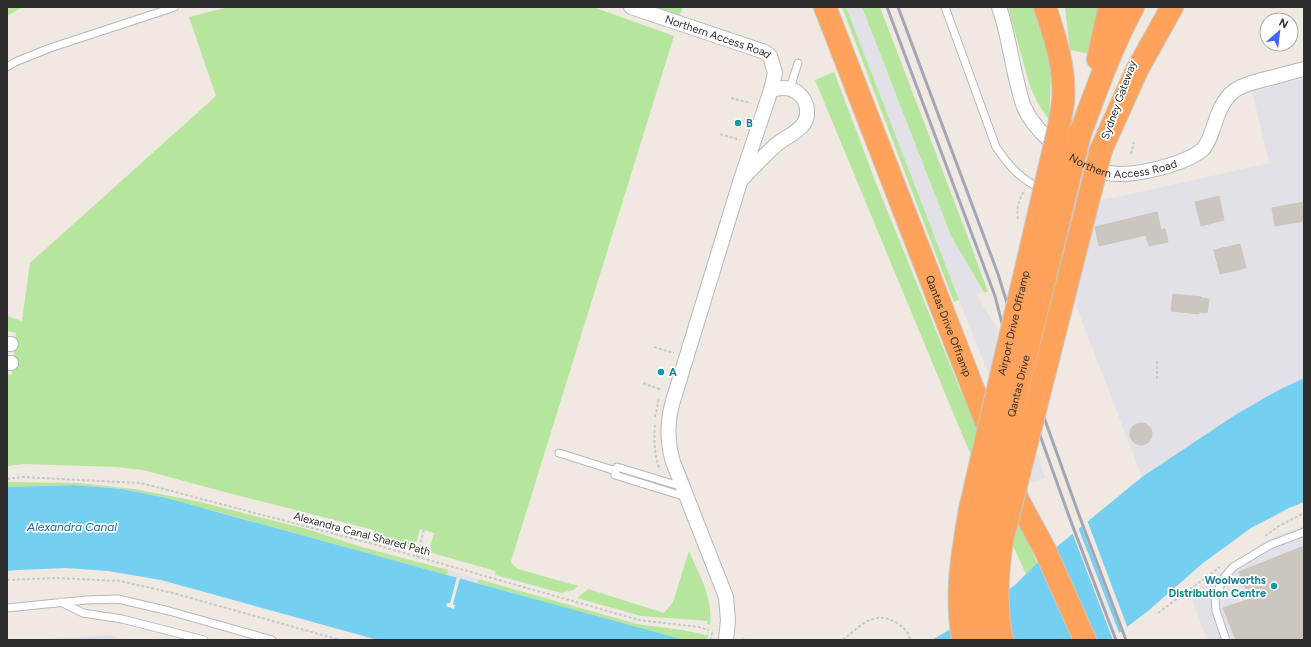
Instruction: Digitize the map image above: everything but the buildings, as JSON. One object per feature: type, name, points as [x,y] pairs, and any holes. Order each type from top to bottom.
[{"type":"highway","name":"Qantas Drive Offramp","points":[[825,7],[980,408],[1019,502],[1045,550],[1085,640]]},
{"type":"highway","name":"Airport Drive Offramp","points":[[963,640],[959,593],[961,564],[970,509],[1059,127],[1063,101],[1062,70],[1055,39],[1045,7]]},
{"type":"highway","points":[[1080,134],[1108,13],[1111,7]]},
{"type":"highway","points":[[1080,134],[1104,70],[1133,7]]},
{"type":"highway","name":"Sydney Gateway","points":[[1101,150],[1125,78],[1159,7]]},
{"type":"highway","points":[[1101,150],[1137,70],[1172,7]]},
{"type":"highway","name":"Qantas Drive","points":[[981,640],[976,599],[982,535],[1080,134]]},
{"type":"highway","name":"Qantas Drive","points":[[1002,640],[997,594],[997,570],[1002,540],[1101,150]]},
{"type":"street","name":"Northern Access Road","points":[[631,7],[765,52],[770,56],[775,73],[771,90],[741,179],[670,411],[668,430],[672,462],[726,597],[728,620],[726,640]]},
{"type":"street","name":"Northern Access Road","points":[[999,7],[1024,106],[1036,126],[1061,150],[1105,173],[1131,173],[1154,170],[1192,156],[1204,148],[1221,104],[1230,93],[1241,85],[1304,69]]},
{"type":"street","points":[[741,179],[778,143],[799,129],[806,120],[807,114],[805,103],[799,94],[790,88],[778,88],[771,90]]},
{"type":"lane","points":[[7,67],[14,62],[50,48],[175,7]]},
{"type":"lane","points":[[945,7],[996,147],[1008,164],[1030,184],[1057,195],[1071,197]]},
{"type":"lane","points":[[790,88],[798,63]]},
{"type":"lane","points":[[1081,194],[1099,183],[1105,173]]},
{"type":"lane","points":[[559,453],[685,492]]},
{"type":"lane","points":[[616,471],[685,492]]},
{"type":"lane","points":[[1226,640],[1216,611],[1215,598],[1223,579],[1233,567],[1270,545],[1304,532]]},
{"type":"lane","points":[[7,608],[60,602],[118,599],[170,611],[272,640]]},
{"type":"lane","points":[[60,602],[83,613],[122,619],[204,640]]},
{"type":"path","points":[[731,98],[751,103]]},
{"type":"path","points":[[720,134],[740,140]]},
{"type":"path","points":[[1131,154],[1134,142]]},
{"type":"path","points":[[1018,219],[1017,205],[1021,196],[1030,184]]},
{"type":"path","points":[[654,347],[674,353]]},
{"type":"path","points":[[1157,360],[1157,381]]},
{"type":"path","points":[[643,383],[662,390]]},
{"type":"path","name":"Alexandra Canal Shared Path","points":[[7,479],[22,476],[141,483],[417,557],[638,620],[699,627],[708,630]]},
{"type":"path","points":[[417,557],[424,530]]},
{"type":"path","points":[[7,580],[55,578],[120,581],[173,593],[340,640]]},
{"type":"path","points":[[843,640],[862,623],[873,618],[891,620],[904,628],[910,635],[910,640]]},
{"type":"shaded area","points":[[846,7],[862,7],[951,236],[984,292],[976,294],[998,330],[1045,478],[1032,483],[959,300]]},
{"type":"shaded area","points":[[1304,79],[1304,378],[1277,391],[1235,415],[1142,477],[1040,212],[1131,194],[1269,163],[1252,91]]},
{"type":"shaded area","points":[[1304,525],[1304,640],[1207,640],[1190,594],[1265,541]]},
{"type":"shaded area","points":[[448,570],[478,579],[477,583],[447,575]]},
{"type":"shaded area","points":[[109,635],[126,640],[38,640]]},
{"type":"green space","points":[[7,7],[23,7],[7,16]]},
{"type":"green space","points":[[229,7],[593,7],[674,36],[511,561],[512,564],[518,569],[578,586],[573,590],[561,593],[495,575],[496,571],[429,552],[434,533],[420,529],[415,547],[397,545],[372,540],[374,530],[143,470],[117,467],[25,464],[7,466],[7,375],[12,374],[16,333],[7,331],[7,316],[22,321],[30,263],[216,96],[189,17]]},
{"type":"green space","points":[[656,7],[683,7],[680,15]]},
{"type":"green space","points":[[842,7],[846,7],[959,300],[954,302]]},
{"type":"green space","points":[[862,7],[880,7],[988,292],[984,292],[951,236]]},
{"type":"green space","points":[[1008,7],[1036,7],[1046,37],[1051,75],[1049,120],[1037,102],[1030,86]]},
{"type":"green space","points":[[1065,7],[1107,7],[1095,55],[1070,50]]},
{"type":"green space","points":[[834,72],[878,188],[959,387],[1037,563],[1026,574],[964,439],[815,80]]},
{"type":"green space","points":[[7,482],[78,483],[134,489],[196,501],[307,529],[358,546],[448,570],[447,575],[214,511],[122,489],[74,485],[7,487]]},
{"type":"green space","points":[[689,551],[707,594],[710,625],[707,624],[708,621],[641,616],[577,598],[588,589],[664,613],[673,602]]},
{"type":"green space","points":[[478,579],[637,624],[707,635],[710,626],[707,640],[678,640],[477,583]]},
{"type":"water","points":[[1304,378],[1304,502],[1289,508],[1251,528],[1203,563],[1148,611],[1110,640],[932,640],[989,606],[1016,584],[1037,563],[1142,477],[1235,415],[1277,391]]},
{"type":"water","name":"Alexandra Canal","points":[[74,485],[122,489],[166,498],[684,640],[378,640],[161,580],[108,571],[66,568],[7,571],[7,487]]},
{"type":"pier","points":[[1087,520],[1128,629],[1122,633],[1081,525]]},
{"type":"pier","points":[[1078,527],[1120,635],[1113,640],[1072,532]]},
{"type":"pier","points":[[457,577],[460,578],[453,604],[455,605],[454,609],[446,606],[447,603],[450,603]]},
{"type":"railway","points":[[887,7],[995,296],[1007,343],[1070,519],[1116,640]]},
{"type":"railway","points":[[898,7],[998,274],[1031,381],[1126,640]]},
{"type":"place","name":"B","points":[[738,123]]},
{"type":"place","name":"A","points":[[661,372]]},
{"type":"place","name":"Woolworths Distribution Centre","points":[[1274,586]]}]
